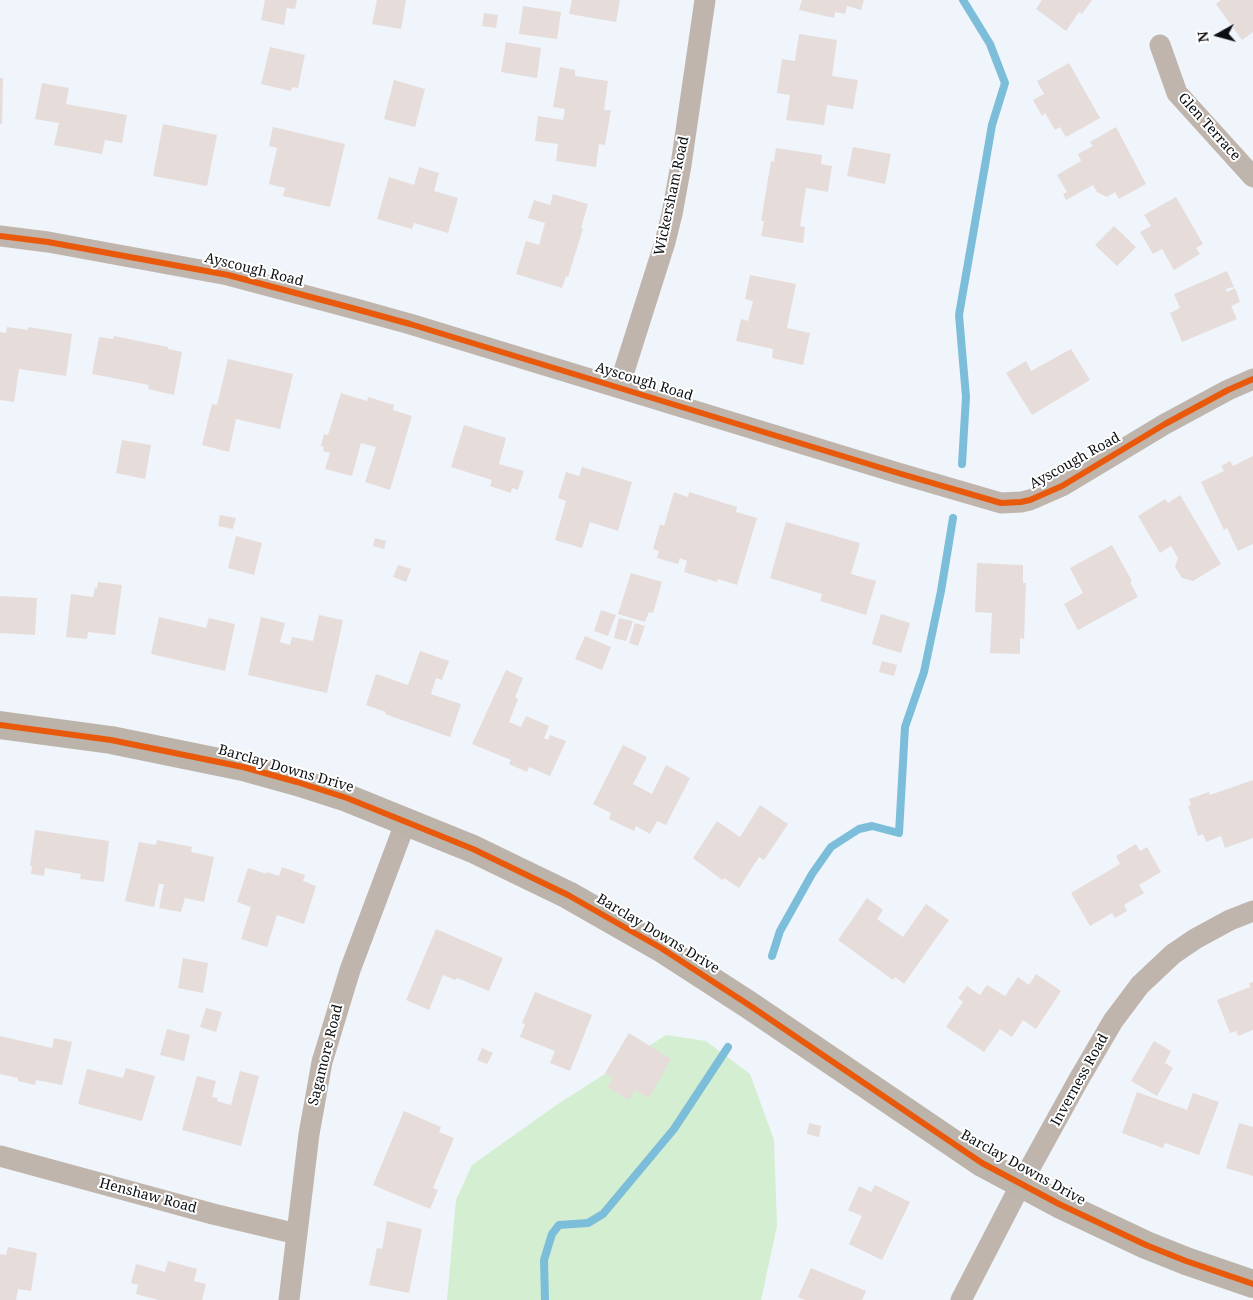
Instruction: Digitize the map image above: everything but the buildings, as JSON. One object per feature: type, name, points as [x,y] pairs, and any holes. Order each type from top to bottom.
[{"type":"street","name":"Wickersham Road","points":[[619,387],[665,242],[672,214],[705,0]]},
{"type":"street","name":"Glen Terrace","points":[[1160,45],[1177,93],[1253,177]]},
{"type":"street","name":"Ayscough Road","points":[[0,236],[48,242],[228,275],[410,324],[989,500],[1012,503],[1030,500],[1062,486],[1165,424],[1228,390],[1253,379]]},
{"type":"street","name":"Barclay Downs Drive","points":[[0,725],[111,740],[228,764],[316,788],[406,821],[474,849],[536,879],[643,938],[749,1005],[982,1163],[1021,1184],[1154,1248],[1209,1270],[1253,1284]]},
{"type":"street","name":"Sagamore Road","points":[[289,1300],[314,1103],[322,1062],[350,970],[406,821]]},
{"type":"street","name":"Inverness Road","points":[[961,1300],[1021,1184],[1098,1046],[1140,985],[1173,954],[1195,939],[1230,920],[1253,911]]},
{"type":"street","name":"Henshaw Road","points":[[0,1156],[213,1214],[297,1234]]},
{"type":"green space","points":[[666,1035],[706,1041],[750,1074],[774,1140],[777,1226],[761,1300],[447,1300],[456,1200],[472,1165],[558,1104]]},
{"type":"waterway","points":[[962,464],[966,397],[959,315],[992,125],[1005,83],[990,44],[963,0]]},
{"type":"waterway","points":[[772,956],[780,931],[812,874],[831,847],[859,829],[872,826],[899,833],[905,727],[924,672],[941,591],[953,518]]},
{"type":"waterway","points":[[545,1300],[544,1260],[552,1234],[559,1225],[588,1223],[603,1214],[674,1129],[728,1047]]},
{"type":"cycle path","points":[[0,236],[48,242],[228,275],[352,308],[1001,503],[1030,500],[1062,486],[1165,424],[1228,390],[1253,379]]},
{"type":"cycle path","points":[[0,725],[111,740],[243,767],[347,798],[473,849],[568,895],[661,948],[749,1005],[982,1163],[1059,1204],[1146,1245],[1253,1284]]}]
